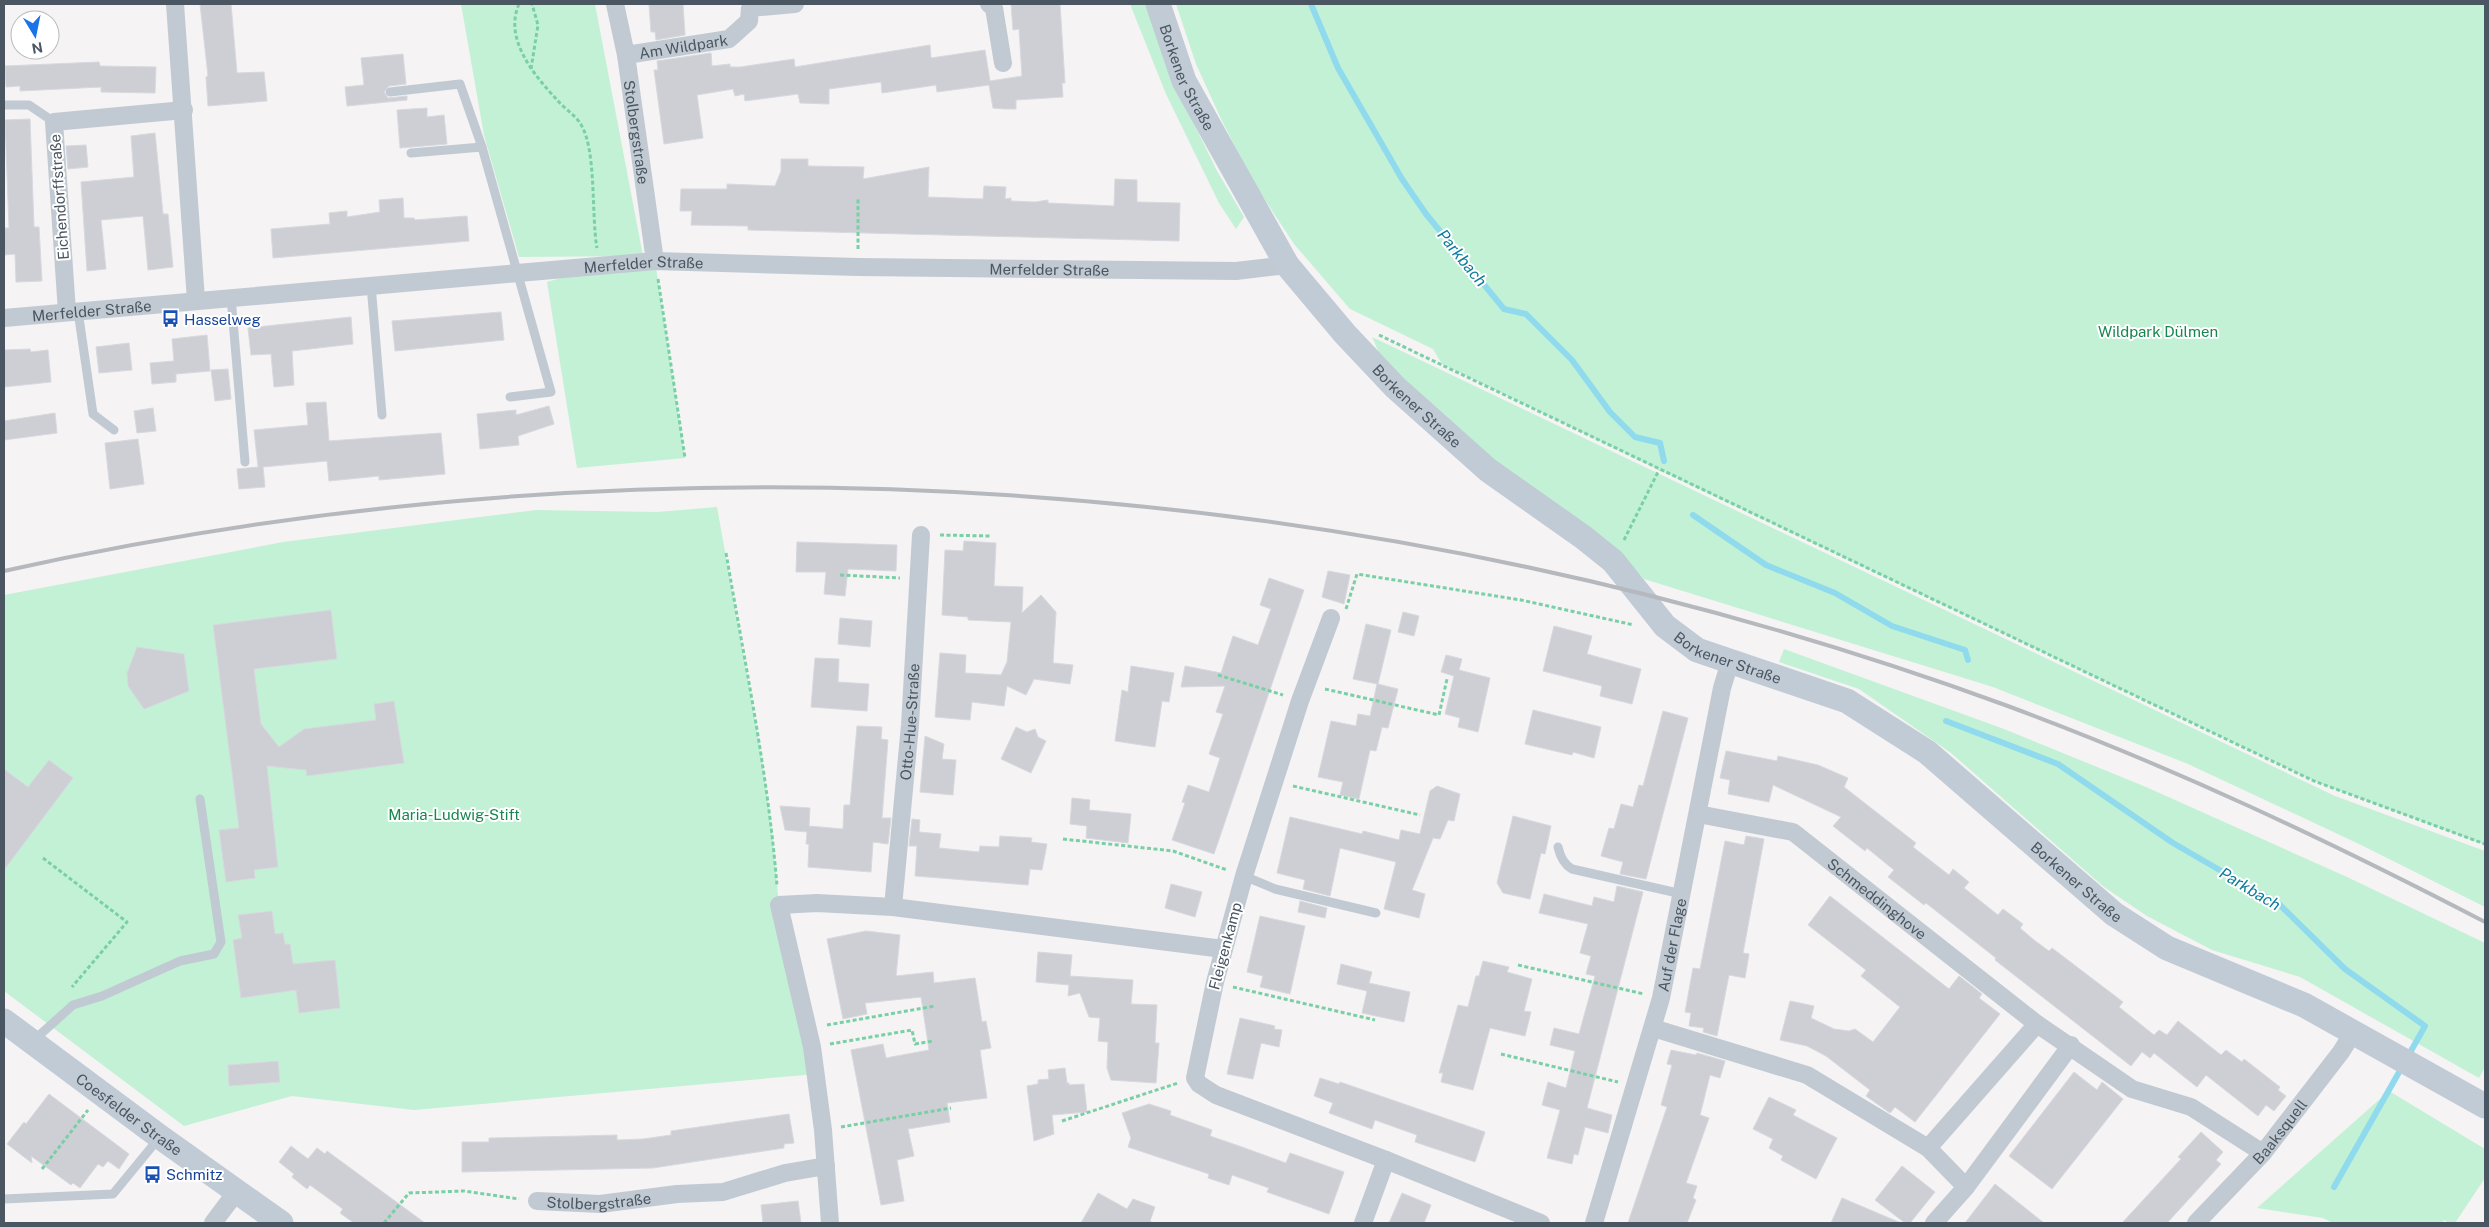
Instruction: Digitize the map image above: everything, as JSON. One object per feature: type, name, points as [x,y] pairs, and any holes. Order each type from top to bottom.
[{"type":"street","points":[[175,4],[196,300]]},
{"type":"street","name":"Stolbergstraße","points":[[615,4],[626,55],[655,261]]},
{"type":"street","name":"Am Wildpark","points":[[626,55],[729,39],[748,21],[750,6],[795,4]]},
{"type":"street","points":[[989,4],[994,8],[1003,64]]},
{"type":"street","name":"Borkener Straße","points":[[1158,4],[1184,81],[1287,265],[1345,334],[1395,387],[1488,470],[1583,537],[1613,561],[1665,626],[1697,650],[1847,701],[1927,752],[2114,914],[2167,948],[2304,1005],[2354,1031],[2485,1106]]},
{"type":"street","name":"Eichendorffstraße","points":[[72,312],[54,122],[184,110]]},
{"type":"street","name":"Merfelder Straße","points":[[4,318],[655,261],[858,267],[1236,271],[1287,265]]},
{"type":"street","name":"Otto-Hue-Straße","points":[[893,907],[910,725],[921,535]]},
{"type":"street","name":"Fleigenkamp","points":[[1195,1078],[1223,949],[1244,876],[1304,693],[1331,618]]},
{"type":"street","name":"Auf der Flage","points":[[1594,1223],[1661,998],[1722,688],[1730,662]]},
{"type":"street","name":"Schmeddinghove","points":[[1698,814],[1793,832],[2038,1024],[2132,1089],[2191,1107],[2263,1154]]},
{"type":"street","points":[[830,1223],[823,1130],[812,1047],[779,905],[817,903],[893,907],[1223,949]]},
{"type":"street","name":"Coesfelder Straße","points":[[4,1021],[160,1137],[282,1223]]},
{"type":"street","points":[[1928,1148],[2038,1024]]},
{"type":"street","points":[[1652,1028],[1807,1075],[1928,1148],[1966,1187]]},
{"type":"street","name":"Baaksquell","points":[[2196,1223],[2263,1154],[2341,1052],[2354,1031]]},
{"type":"street","points":[[1934,1223],[1966,1187],[2071,1045]]},
{"type":"street","points":[[1195,1078],[1199,1084],[1216,1095],[1386,1160],[1541,1223]]},
{"type":"street","points":[[1362,1223],[1386,1160]]},
{"type":"street","name":"Stolbergstraße","points":[[536,1202],[600,1204],[677,1194],[723,1192],[785,1173],[826,1166]]},
{"type":"street","points":[[213,1223],[237,1191]]},
{"type":"lane","points":[[390,92],[460,84],[482,147],[551,392],[510,397]]},
{"type":"lane","points":[[4,105],[29,105],[54,122]]},
{"type":"lane","points":[[411,153],[482,147]]},
{"type":"lane","points":[[371,285],[382,415]]},
{"type":"lane","points":[[231,297],[245,462]]},
{"type":"lane","points":[[72,312],[93,414],[114,430]]},
{"type":"lane","points":[[32,1042],[73,1006],[102,996],[180,961],[214,954],[221,942],[200,799]]},
{"type":"lane","points":[[1558,847],[1560,857],[1567,866],[1572,868],[1682,894]]},
{"type":"lane","points":[[1244,876],[1275,889],[1376,913]]},
{"type":"lane","points":[[4,1199],[113,1194],[160,1137]]},
{"type":"path","points":[[519,4],[516,11],[516,37],[531,69],[581,124],[591,155],[594,229],[601,266]]},
{"type":"path","points":[[531,69],[538,24],[532,4]]},
{"type":"path","points":[[858,198],[858,267]]},
{"type":"path","points":[[655,261],[685,458]]},
{"type":"path","points":[[1345,334],[1366,329],[2314,781],[2485,844]]},
{"type":"path","points":[[1613,561],[1659,470]]},
{"type":"path","points":[[921,535],[990,536]]},
{"type":"path","points":[[726,553],[772,830],[779,905]]},
{"type":"path","points":[[1331,618],[1348,608],[1357,574],[1521,600],[1637,626],[1665,626]]},
{"type":"path","points":[[840,575],[918,578]]},
{"type":"path","points":[[1218,675],[1304,693],[1439,715],[1447,679]]},
{"type":"path","points":[[1276,782],[1420,815]]},
{"type":"path","points":[[1063,839],[1173,851],[1244,876]]},
{"type":"path","points":[[43,858],[127,922],[72,987]]},
{"type":"path","points":[[1518,965],[1661,998]]},
{"type":"path","points":[[1215,982],[1375,1020]]},
{"type":"path","points":[[808,1029],[935,1006]]},
{"type":"path","points":[[812,1047],[912,1030],[915,1044],[933,1041]]},
{"type":"path","points":[[1502,1054],[1635,1086]]},
{"type":"path","points":[[1062,1121],[1195,1078]]},
{"type":"path","points":[[42,1169],[101,1093]]},
{"type":"path","points":[[823,1130],[951,1108]]},
{"type":"path","name":"Stolbergstraße","points":[[384,1223],[409,1192],[464,1191],[536,1202]]},
{"type":"green space","points":[[461,4],[595,4],[643,256],[519,257],[484,135]]},
{"type":"green space","points":[[1130,4],[1147,4],[1180,95],[1217,171],[1244,217],[1236,229],[1219,203],[1166,94]]},
{"type":"green space","name":"Wildpark Dülmen","points":[[1176,4],[2485,4],[2485,845],[2314,781],[1659,470],[1442,364],[1433,349],[1350,309],[1294,244],[1254,183],[1222,121],[1196,64]]},
{"type":"green space","points":[[655,261],[685,458],[577,468],[547,282],[601,266]]},
{"type":"green space","points":[[1372,337],[2335,796],[2485,851],[2485,907],[2359,844],[2188,764],[1993,687],[1644,579],[1609,542],[1483,454],[1384,364]]},
{"type":"green space","name":"Maria-Ludwig-Stift","points":[[717,507],[761,753],[772,830],[779,905],[816,1074],[414,1110],[292,1096],[184,1126],[4,991],[4,595],[283,542],[536,510],[657,512]]},
{"type":"green space","points":[[1784,649],[2004,729],[2146,787],[2347,877],[2485,943],[2485,1067],[2479,1078],[2300,977],[2212,950],[2147,916],[2104,887],[1951,753],[1859,689],[1779,662]]},
{"type":"green space","points":[[2389,1091],[2485,1149],[2485,1178],[2455,1223],[2449,1223],[2444,1220],[2442,1223],[2333,1223],[2323,1218],[2257,1208]]},
{"type":"building","points":[[200,4],[231,4],[237,73],[264,72],[267,101],[208,106],[206,77],[208,76]]},
{"type":"building","points":[[649,4],[683,4],[685,35],[656,40],[655,32],[651,32]]},
{"type":"building","points":[[1011,4],[1060,4],[1065,83],[1062,83],[1063,97],[1016,100],[1016,109],[1004,109],[993,108],[989,85],[937,92],[936,85],[882,93],[881,82],[829,89],[829,104],[800,103],[798,94],[745,101],[744,94],[735,96],[733,89],[697,95],[703,138],[664,144],[654,70],[658,70],[657,61],[711,53],[712,66],[730,64],[730,67],[740,67],[794,59],[795,67],[930,45],[931,58],[985,50],[990,81],[1022,76],[1019,29],[1013,30]]},
{"type":"building","points":[[403,54],[406,84],[389,86],[384,92],[388,98],[407,96],[407,100],[347,106],[345,87],[364,85],[361,58]]},
{"type":"building","points":[[99,62],[100,66],[156,67],[155,93],[101,92],[101,87],[20,91],[20,86],[6,87],[5,66]]},
{"type":"building","points":[[427,108],[427,117],[444,115],[447,144],[400,148],[397,110]]},
{"type":"building","points":[[30,119],[34,227],[39,227],[42,281],[16,282],[15,254],[4,255],[4,228],[9,228],[5,120]]},
{"type":"building","points":[[155,133],[163,214],[168,214],[173,267],[148,270],[143,216],[101,220],[106,269],[87,271],[81,182],[134,177],[131,136]]},
{"type":"building","points":[[86,145],[88,167],[68,169],[66,146]]},
{"type":"building","points":[[781,159],[808,159],[808,166],[864,167],[863,179],[929,167],[928,197],[983,199],[984,186],[1006,187],[1005,199],[1011,198],[1011,201],[1035,202],[1048,200],[1048,203],[1114,206],[1115,179],[1137,180],[1137,202],[1180,203],[1179,241],[748,230],[748,226],[691,225],[692,211],[680,211],[681,189],[727,189],[727,184],[775,186],[781,171]]},
{"type":"building","points":[[403,198],[404,218],[414,218],[415,220],[467,216],[469,241],[273,258],[271,229],[330,224],[329,213],[347,211],[347,217],[380,212],[379,200]]},
{"type":"building","points":[[501,312],[504,340],[395,351],[392,321]]},
{"type":"building","points":[[351,317],[353,344],[292,351],[294,385],[274,387],[271,354],[251,355],[248,328]]},
{"type":"building","points":[[207,335],[210,371],[176,374],[176,382],[152,384],[150,363],[174,361],[172,339]]},
{"type":"building","points":[[129,343],[132,370],[99,373],[96,347]]},
{"type":"building","points":[[30,349],[31,352],[48,350],[51,382],[4,387],[4,350]]},
{"type":"building","points":[[228,369],[231,399],[215,401],[211,370]]},
{"type":"building","points":[[326,402],[329,441],[441,433],[445,474],[379,480],[379,476],[329,481],[327,461],[263,467],[265,487],[239,489],[237,469],[258,467],[254,430],[308,425],[306,403]]},
{"type":"building","points":[[549,406],[554,424],[518,436],[519,445],[480,449],[477,414],[516,410],[516,415]]},
{"type":"building","points":[[153,408],[156,431],[137,433],[134,411]]},
{"type":"building","points":[[55,413],[57,433],[4,440],[4,421]]},
{"type":"building","points":[[138,439],[144,484],[110,489],[105,443]]},
{"type":"building","points":[[964,541],[996,543],[994,586],[1023,587],[1022,613],[1041,595],[1056,612],[1053,663],[1073,665],[1070,684],[1034,679],[1026,695],[1007,686],[1004,706],[972,702],[970,720],[935,717],[940,653],[966,655],[965,673],[1001,675],[1007,662],[1011,622],[968,620],[968,617],[942,615],[945,550],[963,551]]},
{"type":"building","points":[[797,542],[897,545],[896,571],[848,569],[845,596],[824,594],[826,572],[796,572]]},
{"type":"building","points":[[1328,571],[1350,575],[1344,604],[1322,597]]},
{"type":"building","points":[[1269,578],[1304,590],[1214,854],[1172,840],[1185,803],[1182,802],[1188,785],[1209,792],[1220,758],[1209,754],[1223,714],[1216,712],[1225,686],[1181,687],[1185,666],[1221,673],[1233,636],[1258,645],[1271,609],[1260,605]]},
{"type":"building","points":[[331,610],[337,659],[254,669],[261,724],[279,747],[304,729],[376,720],[374,704],[394,701],[404,763],[307,776],[306,770],[267,766],[278,867],[254,870],[255,878],[226,882],[219,830],[239,828],[213,625]]},
{"type":"building","points":[[1403,612],[1419,616],[1414,636],[1398,632]]},
{"type":"building","points":[[840,618],[872,621],[870,647],[838,644]]},
{"type":"building","points":[[1366,624],[1391,630],[1378,684],[1398,689],[1388,728],[1382,727],[1376,751],[1370,750],[1359,799],[1340,795],[1343,782],[1318,777],[1331,721],[1356,726],[1358,714],[1370,716],[1377,684],[1353,679]]},
{"type":"building","points":[[1554,626],[1592,636],[1587,654],[1641,669],[1632,704],[1600,696],[1602,686],[1543,671]]},
{"type":"building","points":[[137,647],[184,654],[189,691],[144,709],[128,686],[127,673]]},
{"type":"building","points":[[1446,655],[1462,659],[1459,670],[1490,678],[1478,732],[1458,727],[1460,718],[1445,714],[1454,676],[1441,672]]},
{"type":"building","points":[[815,658],[839,659],[838,682],[869,684],[867,711],[811,707]]},
{"type":"building","points":[[1131,666],[1174,673],[1169,702],[1162,701],[1155,747],[1115,741],[1122,690],[1128,692]]},
{"type":"building","points":[[1533,710],[1601,727],[1594,758],[1573,752],[1572,755],[1525,744]]},
{"type":"building","points":[[1663,711],[1688,718],[1646,879],[1620,874],[1623,862],[1601,856],[1609,828],[1614,829],[1621,804],[1633,807],[1639,785],[1643,786]]},
{"type":"building","points":[[857,726],[882,727],[881,739],[888,740],[882,818],[891,818],[888,844],[873,842],[871,872],[808,867],[809,844],[806,844],[807,832],[785,830],[780,806],[810,808],[809,826],[843,829],[844,805],[850,805]]},
{"type":"building","points":[[1016,727],[1027,732],[1035,729],[1038,737],[1046,741],[1031,773],[1001,759]]},
{"type":"building","points":[[925,736],[944,744],[942,759],[956,760],[953,795],[920,792]]},
{"type":"building","points":[[1726,751],[1777,761],[1778,756],[1818,765],[1848,778],[1844,787],[1916,843],[1913,847],[1949,875],[1953,869],[1969,882],[1964,888],[1998,915],[2003,909],[2023,924],[2020,928],[2034,940],[2049,951],[2052,948],[2123,1002],[2119,1007],[2154,1035],[2159,1030],[2167,1035],[2178,1021],[2221,1055],[2226,1050],[2242,1062],[2244,1059],[2280,1087],[2278,1090],[2286,1096],[2274,1111],[2266,1105],[2258,1116],[2206,1075],[2197,1087],[2154,1053],[2150,1058],[2142,1052],[2131,1066],[1995,960],[1996,958],[1926,903],[1924,905],[1888,877],[1894,870],[1867,848],[1865,851],[1833,826],[1841,817],[1773,785],[1769,802],[1728,794],[1730,780],[1720,778]]},
{"type":"building","points":[[49,760],[73,778],[4,870],[4,769],[28,787]]},
{"type":"building","points":[[1437,786],[1460,794],[1454,821],[1448,820],[1440,839],[1433,838],[1412,890],[1425,894],[1419,918],[1384,909],[1396,862],[1340,848],[1330,896],[1303,889],[1305,880],[1277,873],[1290,817],[1362,834],[1363,831],[1399,840],[1401,830],[1420,834],[1430,791]]},
{"type":"building","points":[[1072,798],[1090,800],[1089,810],[1131,814],[1128,843],[1086,838],[1087,826],[1070,824]]},
{"type":"building","points":[[1513,816],[1551,826],[1545,854],[1541,853],[1530,899],[1503,893],[1497,883]]},
{"type":"building","points":[[912,819],[920,820],[919,832],[941,834],[939,848],[979,852],[980,846],[999,847],[1000,836],[1032,838],[1031,842],[1047,844],[1042,870],[1030,869],[1028,885],[915,876],[917,846],[909,846]]},
{"type":"building","points":[[1746,836],[1764,839],[1743,953],[1749,954],[1745,978],[1729,975],[1717,1036],[1703,1032],[1704,1028],[1689,1026],[1691,1013],[1685,1012],[1693,968],[1700,969],[1725,841],[1744,845]]},
{"type":"building","points":[[1171,884],[1202,892],[1195,917],[1165,908]]},
{"type":"building","points":[[1617,886],[1643,892],[1587,1108],[1612,1115],[1608,1133],[1585,1127],[1578,1155],[1574,1154],[1572,1164],[1547,1158],[1560,1110],[1542,1105],[1548,1082],[1566,1088],[1575,1051],[1550,1045],[1554,1028],[1579,1034],[1595,976],[1586,974],[1591,956],[1580,953],[1588,924],[1539,913],[1544,894],[1592,906],[1594,897],[1614,902]]},
{"type":"building","points":[[1830,896],[1949,989],[1959,976],[1982,994],[1979,998],[2000,1014],[1915,1122],[1895,1107],[1890,1113],[1866,1096],[1870,1090],[1826,1056],[1807,1046],[1780,1040],[1790,1001],[1814,1006],[1811,1018],[1834,1029],[1849,1031],[1855,1029],[1873,1042],[1900,1007],[1861,976],[1866,970],[1808,925]]},
{"type":"building","points":[[1300,901],[1327,908],[1325,918],[1298,912]]},
{"type":"building","points":[[272,911],[275,934],[283,933],[285,944],[290,944],[293,964],[335,960],[340,1008],[299,1013],[296,990],[241,998],[233,940],[242,938],[238,915]]},
{"type":"building","points":[[1260,916],[1305,926],[1290,994],[1260,987],[1263,976],[1247,972]]},
{"type":"building","points":[[866,931],[900,935],[896,976],[933,972],[934,983],[975,978],[982,1022],[986,1021],[991,1048],[980,1050],[987,1098],[947,1103],[950,1122],[908,1129],[914,1156],[897,1160],[904,1201],[881,1205],[851,1050],[883,1044],[886,1058],[929,1050],[921,997],[865,1003],[867,1014],[843,1019],[827,939]]},
{"type":"building","points":[[1038,952],[1072,955],[1070,976],[1133,980],[1131,1004],[1157,1005],[1155,1043],[1159,1043],[1156,1083],[1111,1080],[1107,1068],[1108,1042],[1098,1041],[1100,1018],[1089,1017],[1080,993],[1068,996],[1069,985],[1036,982]]},
{"type":"building","points":[[1483,961],[1509,967],[1507,972],[1532,979],[1524,1011],[1531,1012],[1525,1036],[1490,1028],[1473,1090],[1441,1082],[1443,1073],[1439,1073],[1458,1005],[1468,1007],[1476,976],[1479,976]]},
{"type":"building","points":[[1341,964],[1372,972],[1369,983],[1410,992],[1404,1022],[1362,1013],[1367,991],[1337,984]]},
{"type":"building","points":[[1240,1018],[1275,1026],[1274,1029],[1282,1030],[1279,1047],[1261,1043],[1253,1079],[1227,1074]]},
{"type":"building","points":[[1671,1050],[1696,1055],[1697,1053],[1725,1061],[1720,1078],[1710,1075],[1700,1115],[1709,1118],[1686,1183],[1697,1186],[1693,1198],[1696,1200],[1687,1223],[1628,1223],[1667,1107],[1661,1105],[1672,1065],[1667,1064]]},
{"type":"building","points":[[278,1061],[280,1082],[229,1086],[228,1065]]},
{"type":"building","points":[[1065,1068],[1069,1085],[1084,1084],[1087,1112],[1052,1115],[1054,1134],[1034,1141],[1027,1086],[1038,1084],[1038,1080],[1049,1079],[1048,1070]]},
{"type":"building","points":[[2074,1072],[2097,1090],[2102,1082],[2123,1099],[2052,1189],[2009,1156]]},
{"type":"building","points":[[1320,1078],[1339,1084],[1340,1082],[1485,1132],[1475,1162],[1415,1142],[1417,1135],[1375,1120],[1372,1129],[1329,1113],[1333,1103],[1314,1096]]},
{"type":"building","points":[[49,1094],[129,1154],[119,1169],[108,1161],[103,1167],[98,1164],[80,1188],[73,1183],[71,1185],[31,1156],[32,1163],[7,1144],[24,1122],[26,1124]]},
{"type":"building","points":[[1769,1097],[1796,1110],[1793,1115],[1837,1138],[1816,1179],[1781,1160],[1783,1156],[1769,1148],[1773,1139],[1753,1129]]},
{"type":"building","points":[[1149,1104],[1171,1111],[1170,1115],[1212,1130],[1210,1136],[1286,1163],[1290,1153],[1344,1172],[1329,1214],[1267,1192],[1269,1188],[1232,1175],[1229,1185],[1208,1178],[1209,1174],[1128,1147],[1131,1138],[1122,1113]]},
{"type":"building","points":[[789,1114],[794,1143],[784,1144],[784,1148],[653,1168],[462,1172],[462,1142],[489,1142],[489,1138],[617,1135],[617,1140],[643,1139],[671,1135],[671,1131]]},
{"type":"building","points":[[2201,1132],[2223,1152],[2216,1160],[2221,1164],[2167,1223],[2122,1223],[2181,1159],[2178,1157]]},
{"type":"building","points":[[291,1146],[308,1159],[317,1148],[325,1154],[327,1151],[425,1223],[354,1223],[340,1213],[343,1209],[310,1185],[307,1189],[292,1177],[294,1174],[279,1162]]},
{"type":"building","points":[[1902,1166],[1935,1192],[1910,1223],[1905,1223],[1875,1200]]},
{"type":"building","points":[[1995,1184],[2044,1223],[1965,1223]]},
{"type":"building","points":[[1098,1193],[1127,1209],[1133,1199],[1155,1207],[1150,1221],[1153,1223],[1081,1223]]},
{"type":"building","points":[[1402,1193],[1431,1205],[1424,1223],[1389,1223]]},
{"type":"building","points":[[1842,1198],[1901,1223],[1831,1223]]},
{"type":"building","points":[[798,1201],[801,1223],[763,1223],[761,1205]]},
{"type":"waterway","name":"Parkbach","points":[[1311,4],[1338,68],[1402,179],[1426,214],[1504,309],[1526,314],[1572,360],[1610,412],[1635,437],[1660,443],[1664,461]]},
{"type":"waterway","points":[[1693,515],[1766,565],[1835,593],[1892,626],[1965,650],[1968,660]]},
{"type":"waterway","name":"Parkbach","points":[[1946,721],[2058,764],[2173,843],[2280,905],[2345,969],[2425,1026],[2407,1058]]},
{"type":"waterway","name":"Parkbach","points":[[2334,1187],[2402,1067]]},
{"type":"railway","points":[[4,571],[254,525],[506,497],[760,487],[1014,496],[1266,521],[1517,565],[1763,626],[2005,705],[2128,753],[2249,806],[2368,862],[2485,922]]},
{"type":"place","name":"Hasselweg","points":[[170,319]]},
{"type":"place","name":"Schmitz","points":[[152,1174]]}]
